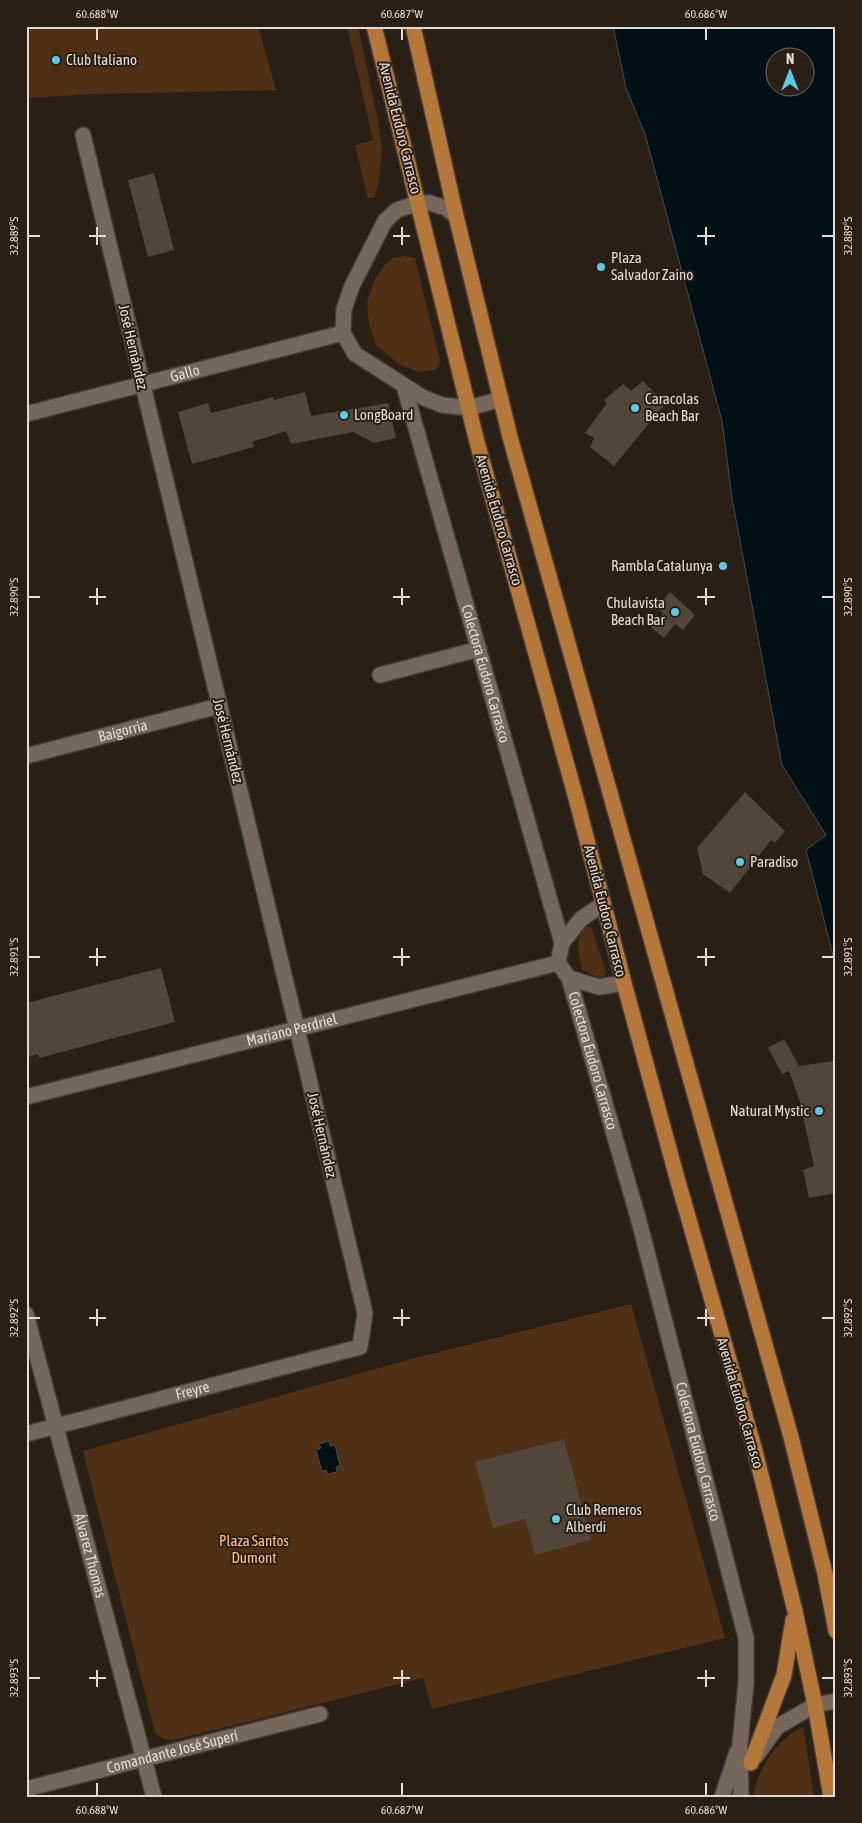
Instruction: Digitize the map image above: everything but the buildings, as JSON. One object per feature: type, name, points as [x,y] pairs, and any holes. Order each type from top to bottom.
[{"type":"main road","name":"Avenida Eudoro Carrasco","points":[[374,26],[468,408],[576,798],[677,1178],[754,1447],[795,1611],[815,1705],[831,1797]]},
{"type":"main road","points":[[413,26],[456,216],[501,399],[565,635],[791,1437],[825,1574],[836,1631]]},
{"type":"main road","points":[[825,1574],[836,1592]]},
{"type":"main road","points":[[747,1770],[784,1675],[795,1611]]},
{"type":"street","name":"José Hernández","points":[[83,136],[365,1313],[360,1346]]},
{"type":"street","points":[[456,216],[446,208],[430,203],[419,203],[397,210],[385,221],[352,286],[344,309],[343,333],[355,354],[424,398],[442,405],[468,408],[501,399]]},
{"type":"street","name":"Gallo","points":[[26,414],[343,333]]},
{"type":"street","name":"Colectora Eudoro Carrasco","points":[[404,386],[562,943],[558,963],[569,978],[639,1221],[746,1638],[746,1683],[740,1744],[722,1797]]},
{"type":"street","points":[[380,675],[478,648]]},
{"type":"street","name":"Baigorria","points":[[26,756],[219,706]]},
{"type":"street","points":[[562,943],[581,919],[603,904]]},
{"type":"street","name":"Mariano Perdriel","points":[[26,1097],[558,963]]},
{"type":"street","points":[[569,978],[599,987],[624,983]]},
{"type":"street","name":"Álvarez Thomas","points":[[26,1314],[154,1797]]},
{"type":"street","name":"Freyre","points":[[26,1434],[360,1346]]},
{"type":"street","points":[[727,1797],[777,1727],[815,1705],[836,1701]]},
{"type":"street","name":"Comandante José Superí","points":[[26,1789],[320,1714]]},
{"type":"street","name":"Colectora Eudoro Carrasco","points":[[740,1744],[747,1770]]},
{"type":"street","points":[[741,1797],[747,1770]]},
{"type":"shaded area","points":[[613,26],[836,26],[836,967],[806,850],[826,835],[782,765],[732,498],[722,421],[645,134],[626,88]]},
{"type":"shaded area","points":[[26,1011],[40,1063],[26,1067]]},
{"type":"shaded area","points":[[329,1441],[330,1446],[335,1445],[340,1466],[336,1467],[337,1472],[328,1474],[326,1470],[322,1471],[316,1450],[321,1448],[319,1444]]},
{"type":"green space","points":[[26,26],[258,26],[276,90],[93,94],[26,98]]},
{"type":"green space","points":[[347,26],[358,26],[382,148],[379,181],[374,197],[368,198],[355,145],[373,140]]},
{"type":"green space","points":[[405,256],[415,258],[440,360],[436,370],[418,372],[399,364],[376,345],[369,324],[367,302],[374,281],[385,264],[393,258]]},
{"type":"green space","points":[[587,927],[591,927],[606,972],[605,976],[602,977],[590,974],[582,969],[578,941]]},
{"type":"green space","name":"Plaza Santos Dumont","points":[[631,1304],[725,1638],[432,1709],[423,1678],[177,1739],[165,1740],[155,1733],[83,1451],[415,1358]]},
{"type":"green space","points":[[803,1726],[814,1797],[753,1797],[759,1775],[776,1747]]},
{"type":"place","name":"Club Italiano","points":[[56,60]]},
{"type":"place","name":"Plaza Salvador Zaino","points":[[601,267]]},
{"type":"place","name":"Caracolas Beach Bar","points":[[635,408]]},
{"type":"place","name":"LongBoard","points":[[344,415]]},
{"type":"place","name":"Rambla Catalunya","points":[[723,566]]},
{"type":"place","name":"Chulavista Beach Bar","points":[[675,612]]},
{"type":"place","name":"Paradiso","points":[[740,862]]},
{"type":"place","name":"Natural Mystic","points":[[819,1111]]},
{"type":"place","name":"Club Remeros Alberdi","points":[[556,1519]]}]
